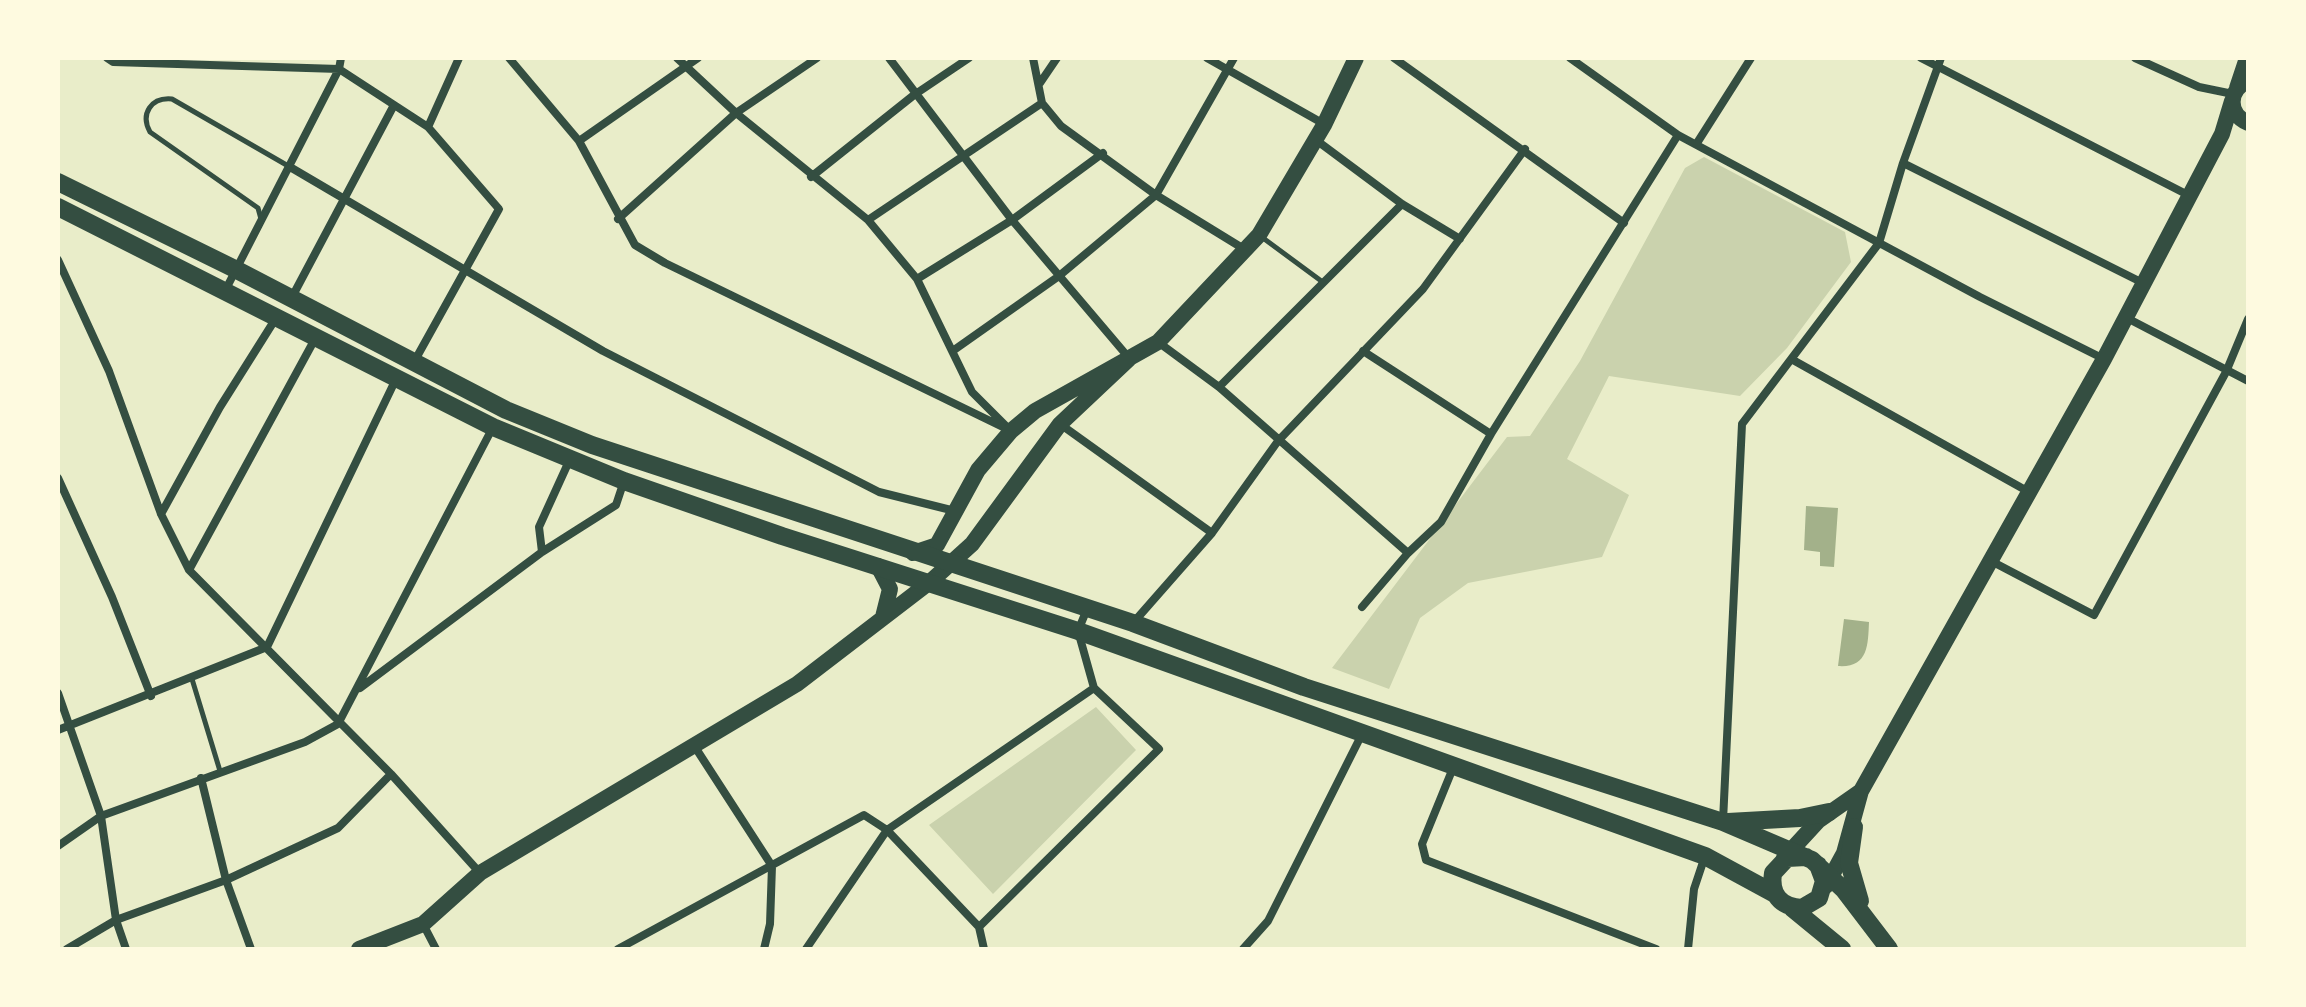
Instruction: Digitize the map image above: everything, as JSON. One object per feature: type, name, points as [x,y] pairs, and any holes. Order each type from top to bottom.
[{"type":"main road","points":[[939,564],[957,511],[978,470],[1011,431],[1035,411],[1158,342],[1259,235],[1320,132],[1356,58]]},
{"type":"main road","points":[[1869,922],[1850,873],[1861,791],[2030,493],[2191,197],[2222,134],[2247,58]]},
{"type":"main road","points":[[2222,134],[2245,122],[2238,91]]},
{"type":"main road","points":[[58,182],[235,269],[506,410],[592,445],[939,564],[979,573],[1133,623],[1304,687],[1723,822],[1805,863],[1869,922],[1889,949]]},
{"type":"main road","points":[[58,207],[226,289],[493,427],[624,481],[878,566],[939,564]]},
{"type":"main road","points":[[359,949],[423,924],[480,873],[797,684],[883,617],[939,564],[972,544],[1060,424],[1129,359]]},
{"type":"main road","points":[[972,544],[973,560],[979,573]]},
{"type":"main road","points":[[939,564],[958,590],[1705,856],[1775,894],[1842,949]]},
{"type":"main road","points":[[878,566],[890,589],[883,617]]},
{"type":"main road","points":[[1723,822],[1800,818],[1829,812],[1861,791]]},
{"type":"main road","points":[[1805,863],[1829,812]]},
{"type":"main road","points":[[1775,894],[1773,873],[1805,863],[1854,827]]},
{"type":"main road","points":[[1792,908],[1802,908],[1819,898],[1824,881],[1805,863]]},
{"type":"street","points":[[107,58],[113,62],[339,69],[428,127],[499,209],[413,363]]},
{"type":"street","points":[[226,289],[339,69],[341,58]]},
{"type":"street","points":[[428,127],[459,58]]},
{"type":"street","points":[[509,58],[579,141],[618,219],[635,245],[665,263],[1011,431]]},
{"type":"street","points":[[677,58],[811,177],[868,220],[917,279],[972,392],[1011,431]]},
{"type":"street","points":[[579,141],[698,58]]},
{"type":"street","points":[[618,219],[736,113],[817,58]]},
{"type":"street","points":[[889,58],[960,155],[1129,359]]},
{"type":"street","points":[[811,177],[914,95],[969,58]]},
{"type":"street","points":[[1033,58],[1042,103],[1061,126],[1103,153],[1156,195],[1244,249]]},
{"type":"street","points":[[1040,83],[1057,58]]},
{"type":"street","points":[[1207,58],[1320,132],[1402,204],[1460,239]]},
{"type":"street","points":[[954,350],[1059,276],[1156,195],[1234,58]]},
{"type":"street","points":[[1394,58],[1525,149],[1624,223]]},
{"type":"street","points":[[1570,58],[1678,135],[2104,359]]},
{"type":"street","points":[[1697,143],[1751,58]]},
{"type":"street","points":[[1921,58],[1939,62],[2191,197]]},
{"type":"street","points":[[2135,58],[2199,87],[2238,91]]},
{"type":"street","points":[[1723,822],[1742,424],[1879,243],[1939,62]]},
{"type":"street","points":[[868,220],[960,155],[1042,103]]},
{"type":"street","points":[[290,299],[347,199],[394,105]]},
{"type":"street","points":[[1362,607],[1408,553],[1441,522],[1491,434],[1678,135]]},
{"type":"street","points":[[1133,623],[1212,533],[1278,441],[1423,289],[1525,149]]},
{"type":"street","points":[[917,279],[1012,220],[1103,153]]},
{"type":"street","points":[[1903,163],[2143,283]]},
{"type":"street","points":[[290,167],[603,351],[879,492],[957,511]]},
{"type":"street","points":[[1219,387],[1402,204]]},
{"type":"street","points":[[58,260],[109,371],[161,514],[189,570],[267,647],[338,724],[391,774],[480,873]]},
{"type":"street","points":[[161,514],[220,407],[277,316]]},
{"type":"street","points":[[2125,317],[2248,381]]},
{"type":"street","points":[[1991,561],[2094,615],[2226,372],[2248,319]]},
{"type":"street","points":[[189,570],[317,337]]},
{"type":"street","points":[[1158,342],[1219,387],[1408,553]]},
{"type":"street","points":[[1363,351],[1491,434]]},
{"type":"street","points":[[1793,360],[2030,493]]},
{"type":"street","points":[[58,730],[151,696],[267,647],[396,378]]},
{"type":"street","points":[[1060,424],[1212,533]]},
{"type":"street","points":[[58,846],[101,816],[305,742],[338,724],[493,427]]},
{"type":"street","points":[[542,552],[539,527],[571,458]]},
{"type":"street","points":[[58,478],[112,597],[151,696]]},
{"type":"street","points":[[359,688],[542,552],[616,505],[624,481]]},
{"type":"street","points":[[979,927],[1159,749],[1094,688],[1078,631],[1087,609]]},
{"type":"street","points":[[806,949],[887,830],[1094,688]]},
{"type":"street","points":[[58,693],[101,816],[116,920],[126,949]]},
{"type":"street","points":[[1243,949],[1268,921],[1362,734]]},
{"type":"street","points":[[695,747],[772,866],[770,924],[764,949]]},
{"type":"street","points":[[1453,768],[1422,844],[1426,860],[1656,949]]},
{"type":"street","points":[[67,949],[116,920],[226,880],[338,828],[391,774]]},
{"type":"street","points":[[201,778],[226,880],[251,949]]},
{"type":"street","points":[[618,949],[864,815],[887,830],[979,927],[984,949]]},
{"type":"street","points":[[1688,949],[1694,889],[1705,856]]},
{"type":"street","points":[[423,924],[436,949]]},
{"type":"lane","points":[[261,220],[258,208],[150,132],[145,119],[149,107],[159,99],[172,99],[290,167]]},
{"type":"lane","points":[[1259,235],[1324,283]]},
{"type":"lane","points":[[192,679],[220,771]]},
{"type":"shaded area","points":[[1704,157],[1845,232],[1851,262],[1787,348],[1740,396],[1609,376],[1567,459],[1629,495],[1602,557],[1468,583],[1420,618],[1389,689],[1332,668],[1507,437],[1530,436],[1580,361],[1685,168]]},
{"type":"shaded area","points":[[1806,506],[1838,508],[1834,567],[1820,566],[1820,552],[1804,550]]},
{"type":"shaded area","points":[[1844,619],[1869,622],[1868,639],[1861,659],[1848,666],[1838,666]]},
{"type":"shaded area","points":[[1096,707],[1136,750],[993,894],[929,825]]}]
